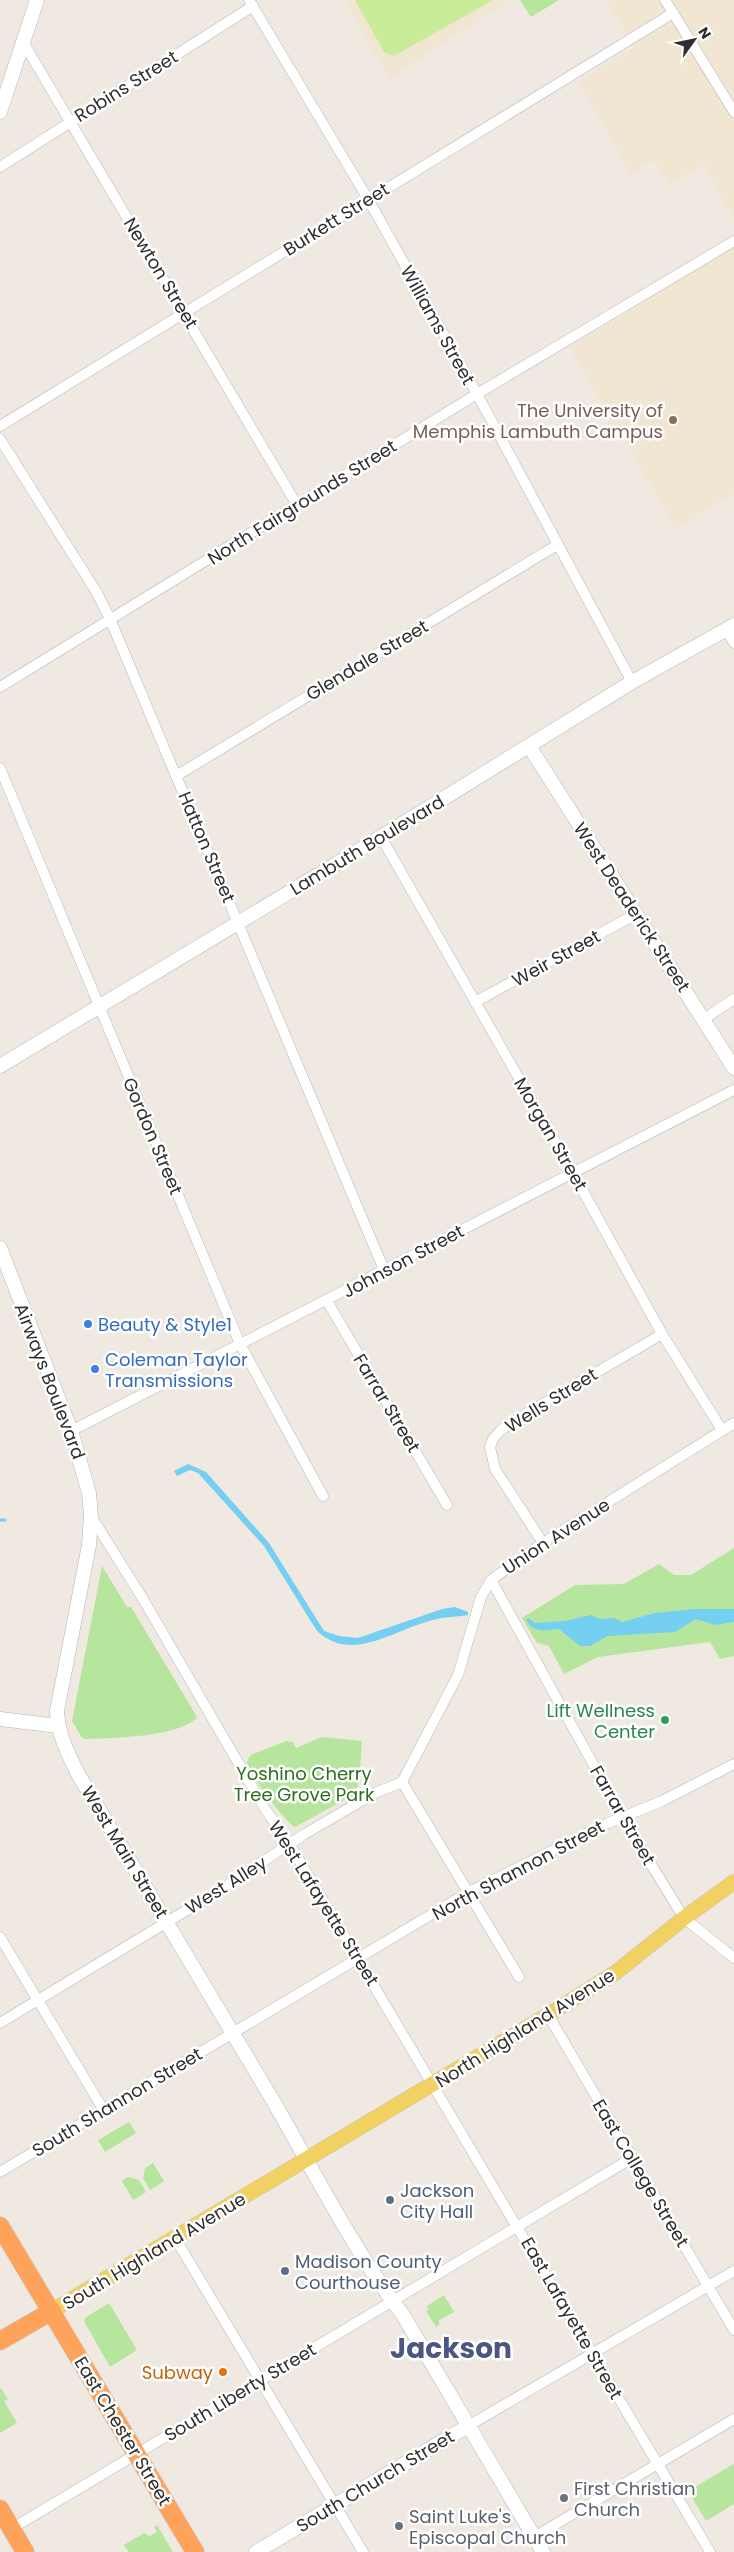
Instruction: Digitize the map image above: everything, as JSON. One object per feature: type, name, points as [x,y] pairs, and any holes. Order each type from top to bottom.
[{"type":"highway","name":"East Chester Street","points":[[0,2226],[195,2552]]},
{"type":"highway","name":"South Highland Avenue","points":[[0,2341],[52,2311]]},
{"type":"highway","points":[[0,2509],[25,2552]]},
{"type":"main road","name":"North Highland Avenue","points":[[307,2160],[615,1973],[684,1918],[734,1882]]},
{"type":"main road","name":"South Highland Avenue","points":[[52,2311],[307,2160]]},
{"type":"street","points":[[0,112],[37,0]]},
{"type":"street","points":[[665,0],[734,112]]},
{"type":"street","name":"Robins Street","points":[[0,167],[251,3]]},
{"type":"street","name":"Williams Street","points":[[251,3],[368,199],[477,394],[632,682]]},
{"type":"street","name":"Burkett Street","points":[[0,426],[673,13]]},
{"type":"street","name":"Newton Street","points":[[23,42],[185,312],[297,505]]},
{"type":"street","name":"North Fairgrounds Street","points":[[0,687],[477,394],[734,241]]},
{"type":"street","name":"Hatton Street","points":[[0,439],[97,593],[110,619],[384,1270]]},
{"type":"street","name":"Glendale Street","points":[[176,776],[557,545]]},
{"type":"street","points":[[730,628],[734,643]]},
{"type":"street","name":"Lambuth Boulevard","points":[[0,1066],[381,837],[632,682],[730,628]]},
{"type":"street","name":"West Deaderick Street","points":[[529,746],[734,1068]]},
{"type":"street","name":"Gordon Street","points":[[0,768],[240,1344],[323,1496]]},
{"type":"street","name":"Morgan Street","points":[[381,837],[573,1173],[662,1334],[722,1430]]},
{"type":"street","name":"Weir Street","points":[[475,1002],[636,914]]},
{"type":"street","points":[[704,1019],[734,1000]]},
{"type":"street","name":"Johnson Street","points":[[71,1431],[734,1090]]},
{"type":"street","name":"Airways Boulevard","points":[[0,1248],[71,1431],[84,1471],[91,1516]]},
{"type":"street","name":"Farrar Street","points":[[327,1301],[447,1505]]},
{"type":"street","name":"Wells Street","points":[[543,1543],[495,1469],[490,1447],[493,1439],[501,1430],[527,1413],[662,1334]]},
{"type":"street","name":"Union Avenue","points":[[402,1782],[458,1675],[481,1597],[491,1580],[543,1543],[734,1423]]},
{"type":"street","name":"West Main Street","points":[[91,1516],[89,1545],[60,1692],[58,1726],[78,1774],[234,2032],[307,2160],[543,2552]]},
{"type":"street","name":"West Lafayette Street","points":[[91,1516],[143,1599],[265,1809],[289,1843],[434,2084]]},
{"type":"street","name":"Farrar Street","points":[[491,1580],[622,1817],[684,1918],[734,1958]]},
{"type":"street","points":[[0,1719],[58,1726]]},
{"type":"street","name":"North Shannon Street","points":[[234,2032],[469,1892],[622,1817],[662,1801],[734,1764]]},
{"type":"street","points":[[402,1782],[519,1977]]},
{"type":"street","name":"West Alley","points":[[0,2023],[254,1868],[289,1843],[375,1793],[402,1782]]},
{"type":"street","points":[[0,1936],[103,2109]]},
{"type":"street","name":"East College Street","points":[[548,2015],[734,2330]]},
{"type":"street","name":"South Shannon Street","points":[[0,2172],[234,2032]]},
{"type":"street","name":"East Lafayette Street","points":[[434,2084],[710,2552]]},
{"type":"street","name":"South Liberty Street","points":[[12,2529],[632,2158]]},
{"type":"street","points":[[176,2238],[363,2552]]},
{"type":"street","points":[[468,2426],[734,2271]]},
{"type":"street","points":[[534,2537],[734,2419]]},
{"type":"street","name":"South Church Street","points":[[256,2552],[468,2426]]},
{"type":"shaded area","points":[[345,0],[510,0],[389,79]]},
{"type":"shaded area","points":[[606,0],[734,0],[734,218],[704,165],[671,185],[653,160],[630,174],[579,81],[635,47]]},
{"type":"shaded area","name":"The University of Memphis Lambuth Campus","points":[[734,245],[734,493],[676,528],[570,348]]},
{"type":"green space","points":[[355,0],[493,0],[394,56],[384,52]]},
{"type":"green space","points":[[520,0],[559,0],[531,17]]},
{"type":"green space","points":[[734,1548],[734,1656],[720,1659],[710,1642],[598,1657],[564,1674],[549,1646],[537,1643],[522,1618],[575,1585],[624,1584],[659,1564],[674,1575],[691,1575]]},
{"type":"green space","points":[[102,1566],[127,1607],[131,1607],[197,1717],[189,1724],[177,1729],[145,1735],[87,1739],[82,1738],[72,1721]]},
{"type":"green space","name":"Yoshino Cherry Tree Grove Park","points":[[322,1737],[362,1741],[359,1782],[355,1794],[295,1827],[277,1809],[262,1789],[247,1765],[248,1760],[251,1755],[286,1741],[293,1742],[296,1748]]},
{"type":"green space","points":[[129,2122],[136,2133],[105,2152],[98,2140]]},
{"type":"green space","points":[[153,2163],[164,2181],[150,2190],[143,2178],[145,2168]]},
{"type":"green space","points":[[128,2177],[139,2180],[146,2192],[133,2200],[122,2181]]},
{"type":"green space","points":[[444,2295],[454,2312],[438,2321],[440,2324],[436,2327],[426,2311],[429,2309],[427,2306]]},
{"type":"green space","points":[[109,2303],[137,2350],[110,2367],[84,2321],[86,2317]]},
{"type":"green space","points":[[0,2387],[8,2399],[4,2401],[17,2423],[0,2433]]},
{"type":"green space","points":[[734,2464],[734,2504],[706,2521],[688,2491]]},
{"type":"green space","points":[[157,2525],[173,2552],[129,2552],[124,2545],[144,2533],[150,2536],[157,2532],[154,2527]]},
{"type":"water","points":[[188,1464],[206,1472],[269,1543],[324,1631],[339,1636],[358,1638],[442,1609],[455,1607],[468,1612],[468,1615],[434,1620],[372,1642],[358,1645],[330,1640],[317,1631],[264,1546],[198,1473],[190,1470],[177,1476],[174,1471]]},
{"type":"water","points":[[696,1609],[734,1609],[734,1622],[715,1625],[696,1619],[675,1632],[608,1636],[590,1646],[580,1646],[559,1629],[536,1629],[526,1620],[529,1618],[535,1623],[565,1621],[591,1615],[600,1619],[614,1618],[622,1622],[655,1613]]},
{"type":"waterway","points":[[0,1520],[5,1520]]},
{"type":"place","name":"The University of Memphis Lambuth Campus","points":[[673,420]]},
{"type":"place","name":"Beauty & Style1","points":[[88,1324]]},
{"type":"place","name":"Coleman Taylor Transmissions","points":[[95,1369]]},
{"type":"place","name":"Lift Wellness Center","points":[[665,1720]]},
{"type":"place","name":"Jackson City Hall","points":[[390,2200]]},
{"type":"place","name":"Madison County Courthouse","points":[[285,2271]]},
{"type":"place","name":"Subway","points":[[223,2372]]},
{"type":"place","name":"First Christian Church","points":[[564,2498]]},
{"type":"place","name":"Saint Luke's Episcopal Church","points":[[399,2526]]},
{"type":"district","name":"Jackson","points":[[451,2348]]}]
